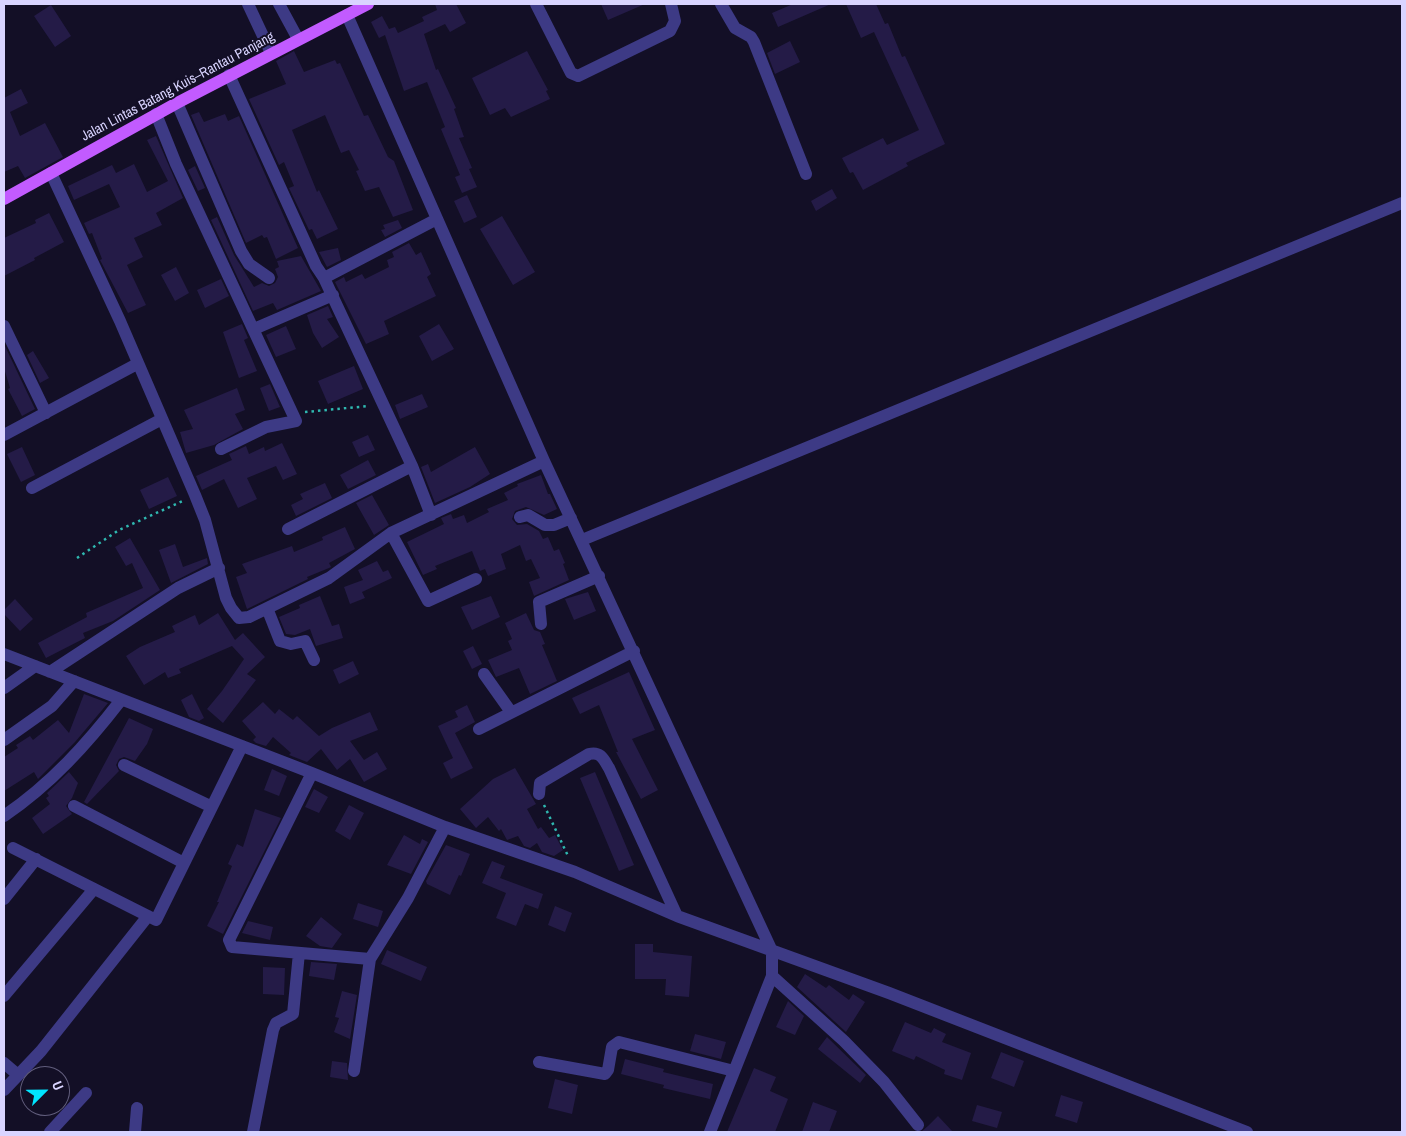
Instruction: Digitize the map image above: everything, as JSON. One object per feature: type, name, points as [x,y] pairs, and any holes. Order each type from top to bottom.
[{"type":"main road","name":"Jalan Lintas Batang Kuis–Rantau Panjang","points":[[4,198],[229,75],[368,4]]},
{"type":"street","points":[[248,4],[271,54]]},
{"type":"street","points":[[279,4],[298,39]]},
{"type":"street","points":[[536,4],[571,73],[578,76],[670,31],[675,21],[671,4]]},
{"type":"street","points":[[721,4],[735,28],[747,34],[754,42],[806,174]]},
{"type":"street","points":[[347,15],[544,461],[772,951],[772,976],[710,1132]]},
{"type":"street","points":[[229,75],[316,266],[333,295],[412,466],[432,515]]},
{"type":"street","points":[[177,103],[241,251],[249,264],[269,278]]},
{"type":"street","points":[[156,114],[176,164],[296,421],[266,427],[220,449]]},
{"type":"street","points":[[51,173],[120,321],[195,496],[219,568],[226,598],[239,618],[249,618],[329,578],[391,533],[544,461]]},
{"type":"street","points":[[582,540],[1402,203]]},
{"type":"street","points":[[324,278],[437,219]]},
{"type":"street","points":[[254,329],[333,295]]},
{"type":"street","points":[[4,326],[46,413]]},
{"type":"street","points":[[4,436],[137,364]]},
{"type":"street","points":[[32,488],[162,419]]},
{"type":"street","points":[[288,529],[412,466]]},
{"type":"street","points":[[520,518],[528,515],[544,525],[554,525],[571,518]]},
{"type":"street","points":[[391,533],[428,601],[476,579]]},
{"type":"street","points":[[50,672],[178,588],[219,568]]},
{"type":"street","points":[[541,624],[538,605],[540,602],[599,576]]},
{"type":"street","points":[[267,608],[280,641],[291,644],[305,641],[314,660]]},
{"type":"street","points":[[479,729],[634,651]]},
{"type":"street","points":[[4,654],[312,773],[445,828],[575,872],[677,916],[898,996],[1247,1132]]},
{"type":"street","points":[[4,688],[36,666]]},
{"type":"street","points":[[484,674],[511,712]]},
{"type":"street","points":[[4,740],[52,706],[74,681]]},
{"type":"street","points":[[4,816],[62,770],[121,700]]},
{"type":"street","points":[[13,848],[156,920],[242,746]]},
{"type":"street","points":[[539,794],[540,783],[590,754],[601,755],[610,768],[677,916]]},
{"type":"street","points":[[124,765],[212,807]]},
{"type":"street","points":[[312,773],[229,940],[232,948],[370,959]]},
{"type":"street","points":[[74,806],[184,863]]},
{"type":"street","points":[[354,1071],[370,959],[408,898],[445,828]]},
{"type":"street","points":[[4,899],[36,859]]},
{"type":"street","points":[[4,996],[94,889]]},
{"type":"street","points":[[4,1090],[41,1051],[148,916]]},
{"type":"street","points":[[253,1132],[273,1030],[276,1023],[293,1014],[299,953]]},
{"type":"street","points":[[772,976],[851,1048],[884,1082],[918,1125]]},
{"type":"street","points":[[539,1062],[605,1074],[608,1070],[612,1047],[619,1042],[734,1070]]},
{"type":"street","points":[[4,1063],[18,1075]]},
{"type":"street","points":[[50,1132],[86,1093]]},
{"type":"street","points":[[135,1132],[136,1108]]},
{"type":"path","points":[[293,413],[383,404]]},
{"type":"path","points":[[77,558],[119,530],[195,496]]},
{"type":"path","points":[[539,794],[572,865]]},
{"type":"building","points":[[435,4],[456,4],[466,23],[450,32],[445,24],[424,34],[436,70],[438,69],[456,108],[454,109],[464,137],[459,138],[472,168],[469,169],[477,187],[462,193],[455,177],[460,175],[441,129],[445,127],[427,82],[404,91],[385,35],[379,38],[371,22],[382,16],[389,29],[395,27],[398,33],[424,21],[422,17],[437,10]]},
{"type":"building","points":[[601,4],[645,4],[608,20]]},
{"type":"building","points":[[793,4],[831,4],[778,27],[772,13]]},
{"type":"building","points":[[846,4],[876,4],[885,24],[888,23],[902,57],[905,56],[945,144],[906,163],[908,166],[863,190],[853,172],[850,173],[842,158],[883,138],[887,145],[919,130],[874,32],[861,38]]},
{"type":"building","points":[[51,5],[71,36],[55,47],[34,16]]},
{"type":"building","points":[[790,41],[800,62],[775,74],[767,53]]},
{"type":"building","points":[[294,51],[304,72],[335,60],[337,64],[340,63],[364,116],[368,115],[388,157],[394,161],[413,210],[393,217],[379,187],[365,191],[356,171],[359,170],[349,150],[341,153],[325,115],[292,130],[317,192],[319,190],[338,229],[317,239],[312,229],[309,230],[289,188],[294,186],[284,162],[279,165],[249,99],[286,84],[276,61]]},
{"type":"building","points":[[527,51],[548,90],[546,91],[550,99],[511,117],[505,108],[490,115],[472,78]]},
{"type":"building","points":[[21,89],[28,103],[10,112],[20,136],[45,123],[63,157],[25,178],[18,166],[4,172],[4,98]]},
{"type":"building","points":[[199,112],[204,122],[225,114],[228,121],[239,116],[298,248],[276,259],[267,237],[264,238],[262,235],[246,243],[191,115]]},
{"type":"building","points":[[156,136],[183,198],[156,213],[162,225],[134,238],[143,257],[127,265],[146,305],[128,313],[100,260],[102,259],[92,233],[89,234],[84,223],[120,207],[109,184],[74,200],[68,186],[112,165],[116,173],[134,164],[147,192],[168,181],[147,140]]},
{"type":"building","points":[[195,166],[205,188],[198,191],[188,170]]},
{"type":"building","points":[[832,189],[837,198],[816,211],[811,201]]},
{"type":"building","points":[[467,195],[477,217],[464,223],[454,201]]},
{"type":"building","points":[[49,213],[64,242],[4,276],[4,238],[36,223],[35,220]]},
{"type":"building","points":[[502,216],[535,272],[513,285],[480,229]]},
{"type":"building","points":[[217,217],[234,255],[254,287],[262,283],[269,286],[275,283],[278,277],[275,269],[279,267],[277,261],[301,256],[321,291],[277,310],[273,303],[253,311],[211,220]]},
{"type":"building","points":[[398,220],[402,228],[385,237],[381,230],[385,229],[383,225]]},
{"type":"building","points":[[409,243],[416,255],[421,252],[431,274],[427,277],[436,296],[384,321],[389,334],[366,344],[335,282],[344,277],[346,282],[362,274],[365,279],[389,267],[387,260],[394,257],[392,252]]},
{"type":"building","points":[[338,248],[341,260],[327,267],[319,252]]},
{"type":"building","points":[[176,267],[189,293],[175,301],[161,275]]},
{"type":"building","points":[[221,279],[229,296],[205,308],[197,290]]},
{"type":"building","points":[[328,306],[333,317],[327,319],[339,337],[322,348],[313,333],[307,315]]},
{"type":"building","points":[[242,324],[248,338],[244,340],[257,371],[239,378],[223,332]]},
{"type":"building","points":[[439,324],[454,349],[432,361],[419,336]]},
{"type":"building","points":[[286,326],[296,349],[276,357],[266,335]]},
{"type":"building","points":[[4,344],[35,409],[22,416],[8,389],[10,388],[4,368]]},
{"type":"building","points":[[33,351],[49,378],[40,383],[27,355]]},
{"type":"building","points":[[354,366],[363,389],[328,404],[318,381]]},
{"type":"building","points":[[270,384],[280,407],[269,411],[260,388]]},
{"type":"building","points":[[237,388],[245,410],[235,414],[243,429],[214,445],[186,453],[180,432],[193,429],[184,410]]},
{"type":"building","points":[[422,394],[428,407],[400,419],[395,405]]},
{"type":"building","points":[[368,435],[375,450],[359,457],[352,442]]},
{"type":"building","points":[[282,443],[297,474],[283,480],[276,466],[247,478],[257,499],[238,508],[224,479],[202,490],[196,476],[232,460],[229,454],[246,446],[249,454],[264,447],[265,451]]},
{"type":"building","points":[[22,447],[35,475],[21,482],[7,454]]},
{"type":"building","points":[[475,447],[490,474],[470,487],[435,503],[421,467],[428,464],[431,472]]},
{"type":"building","points":[[368,460],[376,475],[348,489],[340,475]]},
{"type":"building","points":[[541,475],[548,494],[550,494],[557,509],[544,515],[526,507],[515,511],[512,519],[517,525],[527,524],[539,531],[543,539],[548,537],[554,551],[559,549],[569,580],[534,596],[529,582],[540,578],[531,559],[526,561],[520,545],[501,554],[506,569],[488,576],[485,569],[480,571],[472,551],[435,566],[437,569],[423,575],[407,542],[444,524],[441,518],[451,514],[453,519],[464,515],[467,523],[489,512],[487,509],[508,500],[504,493],[518,486],[517,484]]},
{"type":"building","points":[[168,477],[177,496],[149,509],[140,490]]},
{"type":"building","points":[[325,483],[332,498],[296,516],[291,505],[303,499],[300,494]]},
{"type":"building","points":[[372,495],[389,525],[374,535],[356,503]]},
{"type":"building","points":[[345,527],[355,549],[329,563],[331,567],[307,577],[308,579],[247,609],[236,577],[247,573],[242,564],[292,546],[294,552],[323,540],[322,537]]},
{"type":"building","points":[[130,538],[160,590],[113,621],[83,633],[85,638],[46,658],[38,643],[87,617],[86,613],[143,588],[132,563],[126,566],[115,547]]},
{"type":"building","points":[[175,544],[183,567],[207,558],[208,564],[171,583],[159,550]]},
{"type":"building","points":[[377,561],[383,572],[388,570],[392,578],[362,592],[365,598],[350,604],[344,587],[363,580],[358,570]]},
{"type":"building","points":[[588,592],[596,611],[574,620],[565,599]]},
{"type":"building","points":[[320,596],[332,626],[339,624],[343,638],[316,646],[310,629],[295,635],[286,634],[279,617],[300,608],[299,605]]},
{"type":"building","points":[[491,596],[500,617],[472,630],[461,607]]},
{"type":"building","points":[[15,599],[33,619],[20,631],[4,614],[4,610]]},
{"type":"building","points":[[218,613],[235,640],[243,633],[265,657],[247,674],[256,680],[223,723],[207,709],[244,659],[232,646],[179,669],[181,673],[168,678],[165,672],[144,685],[126,656],[140,647],[175,632],[172,626],[195,615],[199,625]]},
{"type":"building","points":[[526,613],[534,630],[540,632],[545,644],[542,645],[557,681],[530,694],[519,668],[496,677],[488,660],[512,650],[508,641],[512,639],[505,623]]},
{"type":"building","points":[[473,646],[482,664],[472,669],[463,651]]},
{"type":"building","points":[[353,661],[359,674],[339,684],[333,670]]},
{"type":"building","points":[[629,672],[655,730],[632,739],[658,790],[641,799],[616,752],[618,752],[599,705],[580,714],[572,698]]},
{"type":"building","points":[[84,694],[108,703],[75,742],[38,779],[34,772],[4,791],[4,757],[18,748],[16,745],[30,736],[33,740],[58,720],[69,733]]},
{"type":"building","points":[[192,694],[204,718],[199,721],[189,717],[181,700]]},
{"type":"building","points":[[263,702],[275,714],[279,709],[293,720],[297,716],[319,736],[332,728],[370,712],[378,730],[350,741],[364,760],[377,752],[387,769],[364,782],[350,759],[337,770],[321,749],[307,762],[289,755],[291,753],[273,737],[266,746],[256,743],[253,740],[256,737],[242,721]]},
{"type":"building","points":[[467,705],[475,722],[455,733],[473,768],[451,779],[443,763],[453,758],[438,726],[458,717],[455,711]]},
{"type":"building","points":[[129,718],[153,729],[147,744],[135,761],[124,757],[119,759],[116,765],[119,771],[87,804],[84,802]]},
{"type":"building","points":[[515,768],[536,804],[527,809],[538,829],[541,827],[549,838],[555,835],[563,850],[554,856],[542,852],[537,843],[530,848],[524,846],[518,836],[507,840],[501,829],[499,831],[488,817],[476,828],[460,809],[493,779]]},
{"type":"building","points":[[272,769],[287,776],[279,796],[264,790]]},
{"type":"building","points":[[69,772],[78,783],[72,798],[66,806],[72,814],[43,834],[32,818],[50,804],[46,798],[49,796],[47,793]]},
{"type":"building","points":[[595,772],[634,865],[619,871],[580,778]]},
{"type":"building","points":[[314,789],[328,797],[319,813],[305,807]]},
{"type":"building","points":[[349,805],[364,813],[350,840],[335,831]]},
{"type":"building","points":[[255,809],[281,818],[223,934],[207,926],[219,902],[217,902],[232,866],[228,864],[237,844],[243,847]]},
{"type":"building","points":[[404,835],[420,844],[422,839],[428,842],[411,874],[387,865]]},
{"type":"building","points":[[446,845],[470,854],[461,876],[459,875],[450,895],[427,884],[426,881]]},
{"type":"building","points":[[492,861],[505,866],[500,878],[543,894],[538,909],[525,904],[516,926],[496,918],[506,893],[482,883]]},
{"type":"building","points":[[358,903],[383,911],[378,927],[353,919]]},
{"type":"building","points":[[555,906],[572,913],[565,932],[548,925]]},
{"type":"building","points":[[321,917],[342,934],[332,948],[320,946],[306,936]]},
{"type":"building","points":[[248,921],[273,927],[270,940],[242,933]]},
{"type":"building","points":[[635,944],[653,944],[653,952],[692,956],[689,997],[665,995],[666,979],[635,979]]},
{"type":"building","points":[[387,950],[427,967],[421,981],[381,964]]},
{"type":"building","points":[[311,962],[337,964],[334,980],[309,976]]},
{"type":"building","points":[[263,967],[285,968],[284,995],[263,994]]},
{"type":"building","points":[[805,974],[826,988],[829,985],[849,1000],[853,994],[865,1002],[846,1032],[797,987]]},
{"type":"building","points":[[342,991],[357,995],[350,1039],[334,1032],[339,1018],[335,1017]]},
{"type":"building","points":[[788,1001],[804,1016],[795,1035],[776,1027]]},
{"type":"building","points":[[905,1022],[931,1033],[934,1028],[946,1034],[942,1042],[971,1053],[962,1080],[944,1074],[945,1070],[916,1056],[914,1060],[892,1051]]},
{"type":"building","points":[[695,1034],[726,1042],[721,1059],[690,1051]]},
{"type":"building","points":[[827,1037],[866,1075],[860,1083],[818,1049]]},
{"type":"building","points":[[1001,1052],[1024,1061],[1014,1087],[991,1078]]},
{"type":"building","points":[[625,1059],[664,1069],[663,1072],[713,1084],[710,1099],[663,1088],[664,1085],[621,1074]]},
{"type":"building","points":[[332,1061],[347,1063],[348,1080],[330,1077]]},
{"type":"building","points":[[754,1068],[776,1077],[770,1091],[788,1099],[775,1132],[727,1132]]},
{"type":"building","points":[[555,1079],[578,1085],[572,1114],[548,1108]]},
{"type":"building","points":[[1061,1095],[1083,1102],[1077,1123],[1055,1116]]},
{"type":"building","points":[[813,1102],[837,1111],[829,1132],[802,1132]]},
{"type":"building","points":[[977,1105],[1002,1112],[997,1128],[972,1121]]},
{"type":"building","points":[[938,1116],[953,1132],[921,1132],[928,1126]]}]
